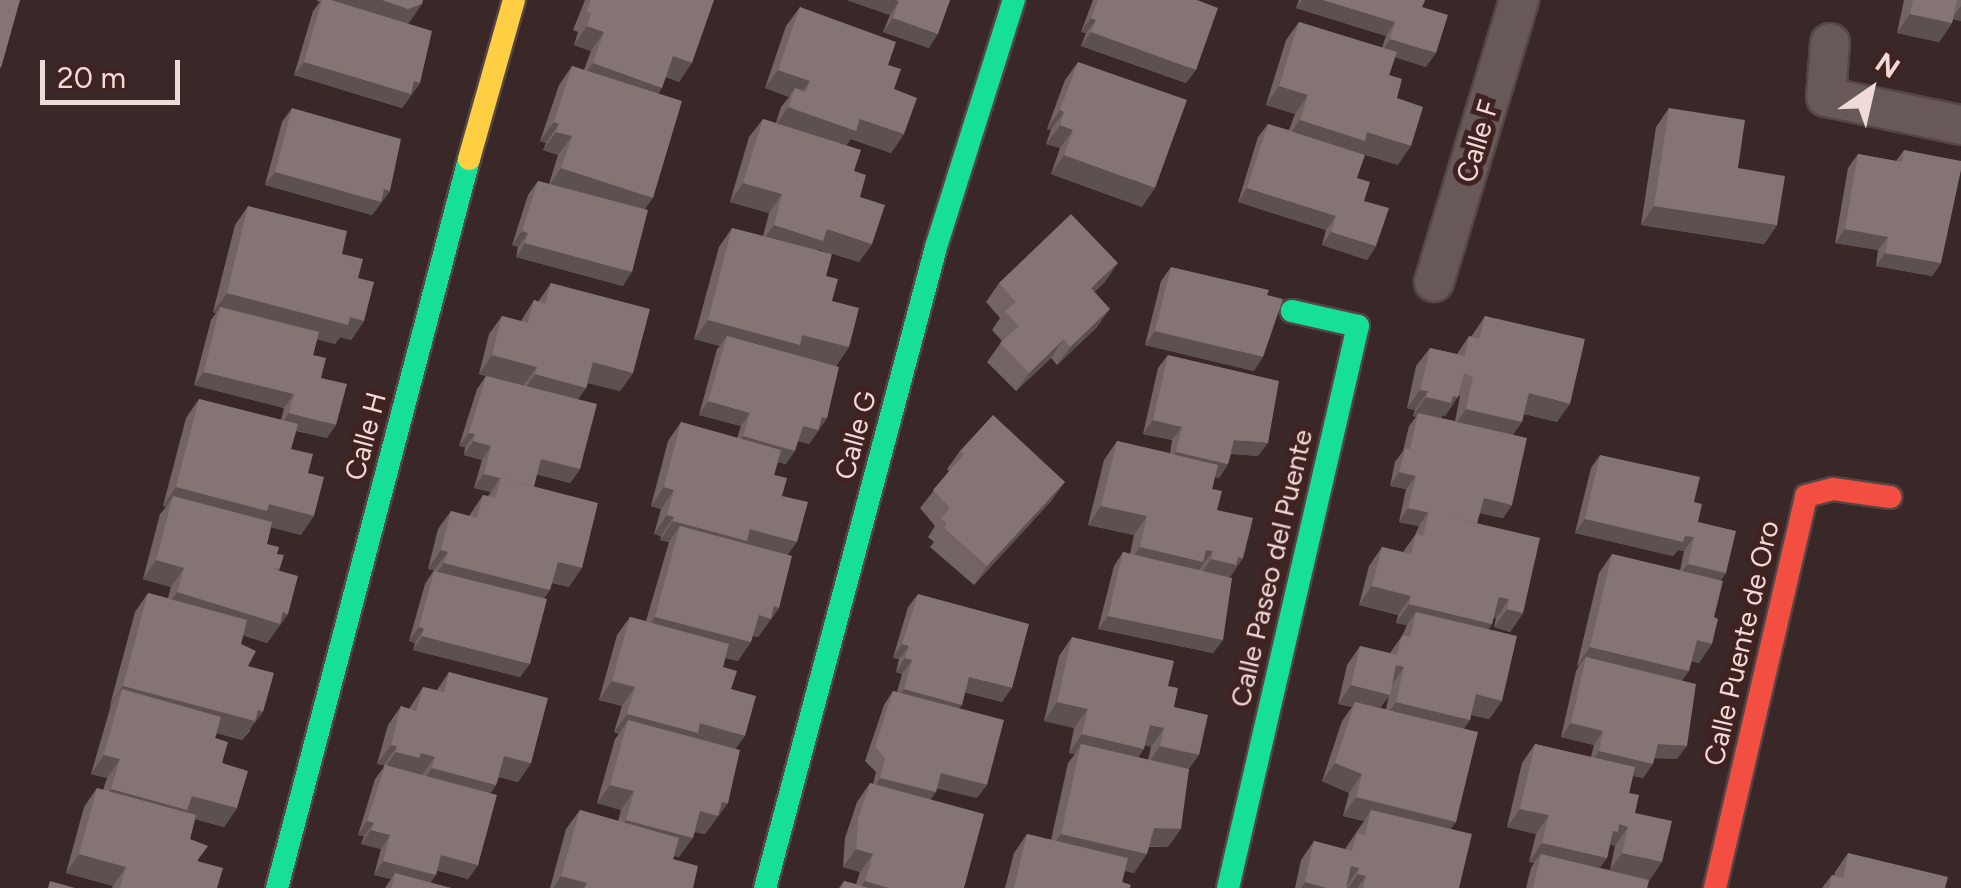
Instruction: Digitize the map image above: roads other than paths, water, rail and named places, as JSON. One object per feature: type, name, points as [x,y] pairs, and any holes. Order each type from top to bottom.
[{"type":"street","name":"Calle H","points":[[276,888],[495,58],[514,0]]},
{"type":"street","name":"Calle G","points":[[765,888],[936,247],[1014,0]]},
{"type":"street","name":"Calle F","points":[[1434,282],[1519,0]]},
{"type":"street","points":[[1830,42],[1826,97],[1961,125]]},
{"type":"street","name":"Calle Paseo del Puente","points":[[1228,888],[1358,326],[1292,312]]},
{"type":"street","name":"Calle Puente de Oro","points":[[1716,888],[1806,496],[1834,489],[1890,497]]}]
